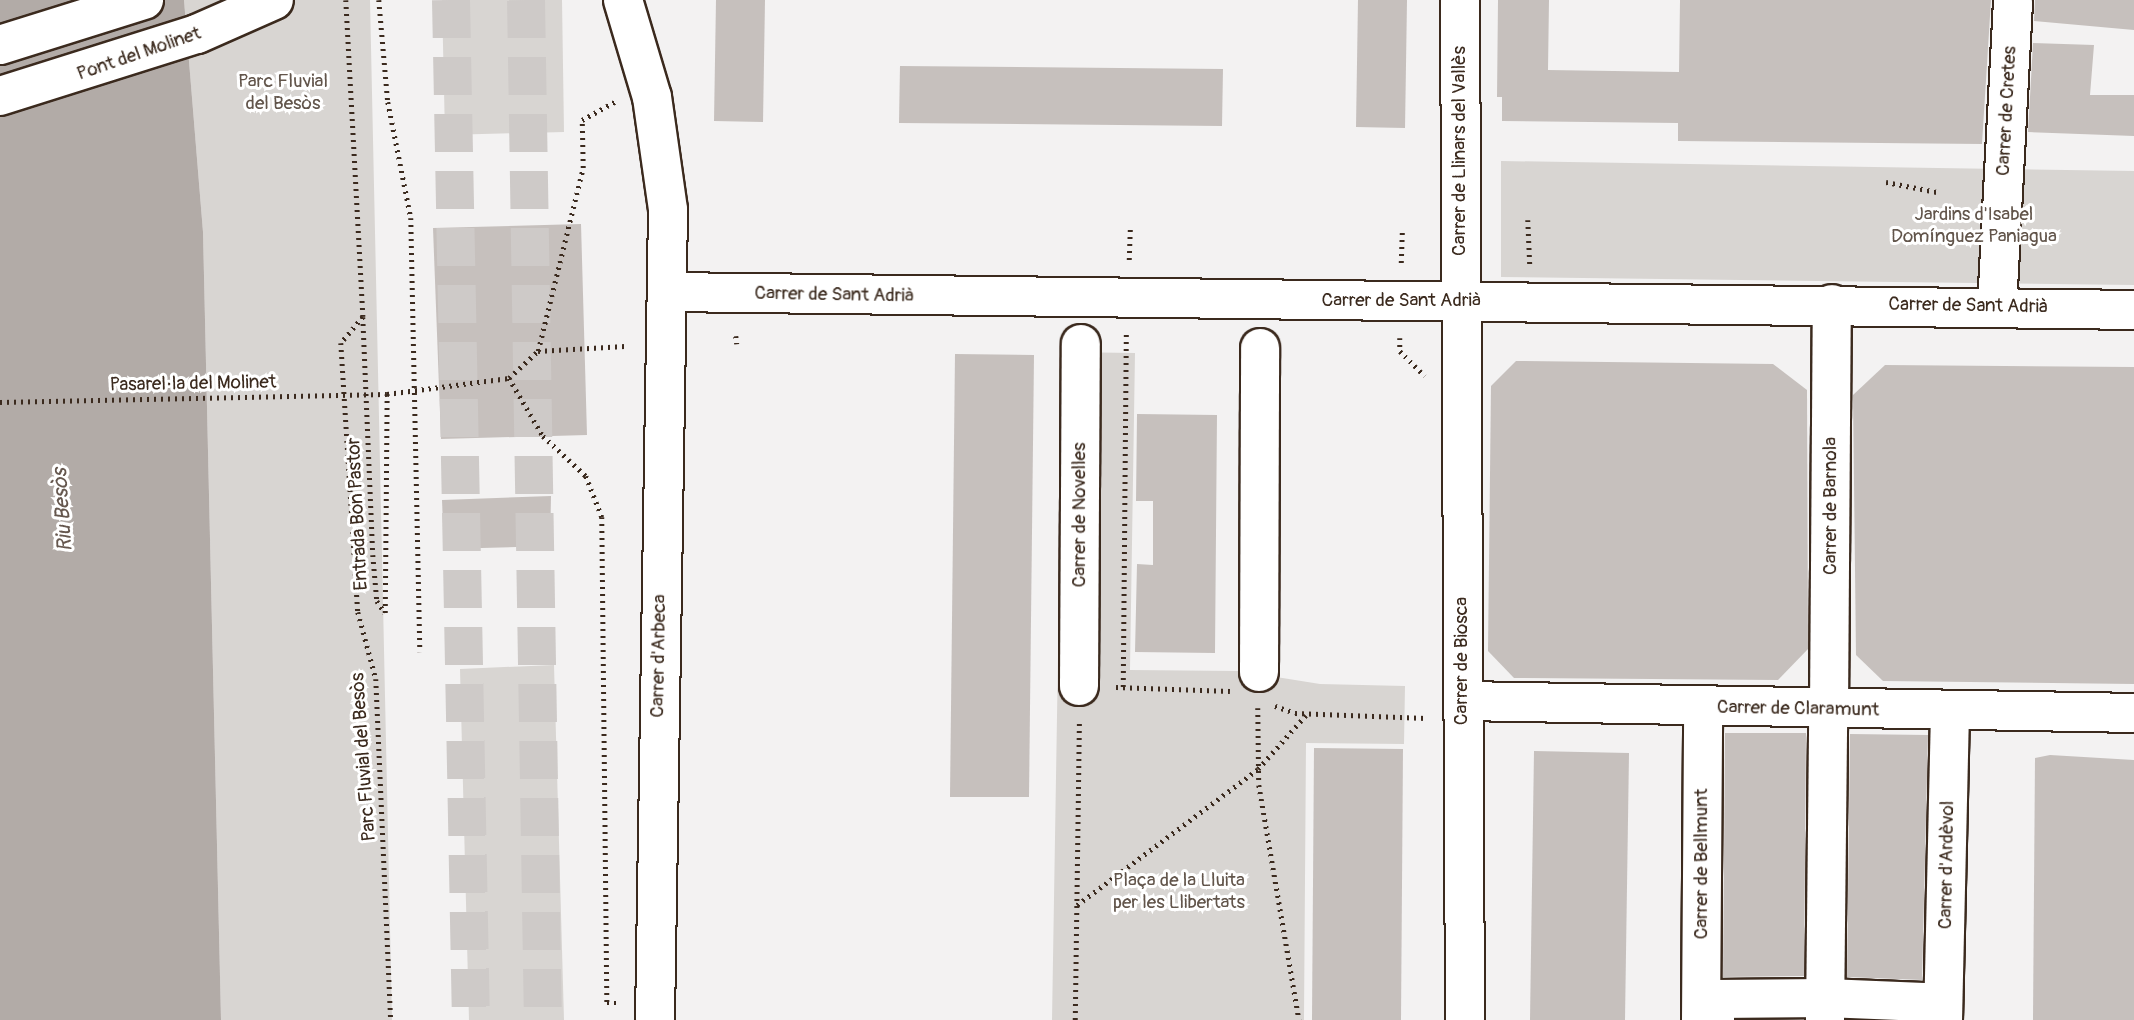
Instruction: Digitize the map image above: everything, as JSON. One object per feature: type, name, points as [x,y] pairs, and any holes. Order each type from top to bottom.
[{"type":"street","points":[[0,45],[144,0]]},
{"type":"street","name":"Pont del Molinet","points":[[0,96],[185,39],[274,0]]},
{"type":"street","name":"Carrer d'Arbeca","points":[[623,0],[652,97],[668,210],[655,1020]]},
{"type":"street","name":"Carrer de Llinars del Vallès","points":[[1460,0],[1461,301]]},
{"type":"street","name":"Carrer de Cretes","points":[[1997,306],[2013,0]]},
{"type":"street","name":"Carrer de Sant Adrià","points":[[667,292],[1997,306],[2134,310]]},
{"type":"street","name":"Carrer de Biosca","points":[[1461,301],[1465,1020]]},
{"type":"street","name":"Carrer de Barnola","points":[[1826,1009],[1832,304]]},
{"type":"street","name":"Carrer de Novelles","points":[[1079,686],[1081,344]]},
{"type":"street","points":[[1259,672],[1260,348]]},
{"type":"street","name":"Carrer de Claramunt","points":[[1463,701],[1703,707],[1829,715],[1950,710],[2134,713]]},
{"type":"street","name":"Carrer de Bellmunt","points":[[1701,1020],[1703,707]]},
{"type":"street","name":"Carrer d'Ardèvol","points":[[1943,1020],[1950,710]]},
{"type":"street","points":[[1714,1020],[1715,999],[1826,1009],[1924,1002],[1924,1020]]},
{"type":"path","points":[[346,0],[363,317]]},
{"type":"path","points":[[379,0],[390,113],[411,218],[420,652]]},
{"type":"path","points":[[607,1003],[602,517],[586,476],[543,436],[509,378],[538,351],[583,168],[582,120],[620,99]]},
{"type":"path","points":[[1886,182],[1937,192]]},
{"type":"path","points":[[1528,220],[1528,274]]},
{"type":"path","points":[[1129,260],[1130,225]]},
{"type":"path","name":"Carrer de Sant Adrià","points":[[1401,264],[1402,231]]},
{"type":"path","name":"Entrada Bon Pastor","points":[[363,317],[373,555],[377,601],[385,613],[387,394]]},
{"type":"path","name":"Parc Fluvial del Besòs","points":[[363,317],[341,343],[358,612],[376,679],[391,1020]]},
{"type":"path","points":[[1123,687],[1126,321]]},
{"type":"path","name":"Carrer de Sant Adrià","points":[[1401,325],[1400,351],[1410,365]]},
{"type":"path","points":[[736,336],[737,344]]},
{"type":"path","points":[[538,351],[625,346]]},
{"type":"path","name":"Pasarel·la del Molinet","points":[[0,402],[387,394],[509,378]]},
{"type":"path","points":[[1259,672],[1258,769],[1299,1020]]},
{"type":"path","points":[[1075,1020],[1079,686]]},
{"type":"path","points":[[1076,906],[1258,769],[1307,714]]},
{"type":"green space","name":"Parc Fluvial del Besòs","points":[[184,0],[370,0],[392,1020],[221,1020],[203,232]]},
{"type":"green space","points":[[442,0],[562,0],[564,132],[445,135]]},
{"type":"green space","name":"Jardins d'Isabel Domínguez Paniagua","points":[[1501,161],[2134,171],[2134,285],[1501,277]]},
{"type":"green space","name":"Plaça de la Lluita per les Llibertats","points":[[1063,352],[1135,353],[1130,670],[1238,671],[1320,684],[1405,686],[1404,744],[1306,743],[1304,1020],[1052,1020]]},
{"type":"green space","points":[[554,665],[564,1020],[469,1020],[460,669]]},
{"type":"water","name":"Riu Besòs","points":[[0,0],[184,0],[203,232],[221,1020],[0,1020]]},
{"type":"building","points":[[716,0],[765,0],[763,122],[714,121]]},
{"type":"building","points":[[1358,0],[1407,0],[1405,128],[1356,127]]},
{"type":"building","points":[[1498,0],[1549,0],[1548,70],[1679,72],[1680,0],[1991,0],[1982,144],[1678,141],[1678,123],[1502,121],[1502,97],[1497,97]]},
{"type":"building","points":[[2035,0],[2134,0],[2134,30],[2034,21]]},
{"type":"building","points":[[2033,43],[2094,45],[2090,95],[2134,95],[2134,136],[2028,132]]},
{"type":"building","points":[[900,66],[1223,69],[1222,126],[899,123]]},
{"type":"building","points":[[581,224],[587,435],[441,439],[433,228]]},
{"type":"building","points":[[955,354],[1034,355],[1029,797],[950,797]]},
{"type":"building","points":[[1516,361],[1773,364],[1807,390],[1808,649],[1778,680],[1514,678],[1488,651],[1491,386]]},
{"type":"building","points":[[1885,365],[2134,367],[2134,684],[1883,681],[1856,655],[1853,395]]},
{"type":"building","points":[[1137,414],[1217,415],[1215,653],[1135,652],[1137,564],[1153,565],[1153,501],[1136,501]]},
{"type":"building","points":[[551,496],[550,546],[444,549],[442,500]]},
{"type":"building","points":[[1725,733],[1806,733],[1804,976],[1723,977]]},
{"type":"building","points":[[1850,734],[1928,735],[1922,980],[1847,977]]},
{"type":"building","points":[[1314,748],[1403,749],[1401,1020],[1312,1020]]},
{"type":"building","points":[[1534,751],[1629,753],[1625,1020],[1530,1020]]},
{"type":"building","points":[[2050,755],[2134,760],[2134,1020],[2033,1020],[2035,758]]},
{"type":"tunnel","points":[[451,0],[471,1020]]},
{"type":"tunnel","points":[[526,0],[543,1020]]}]
